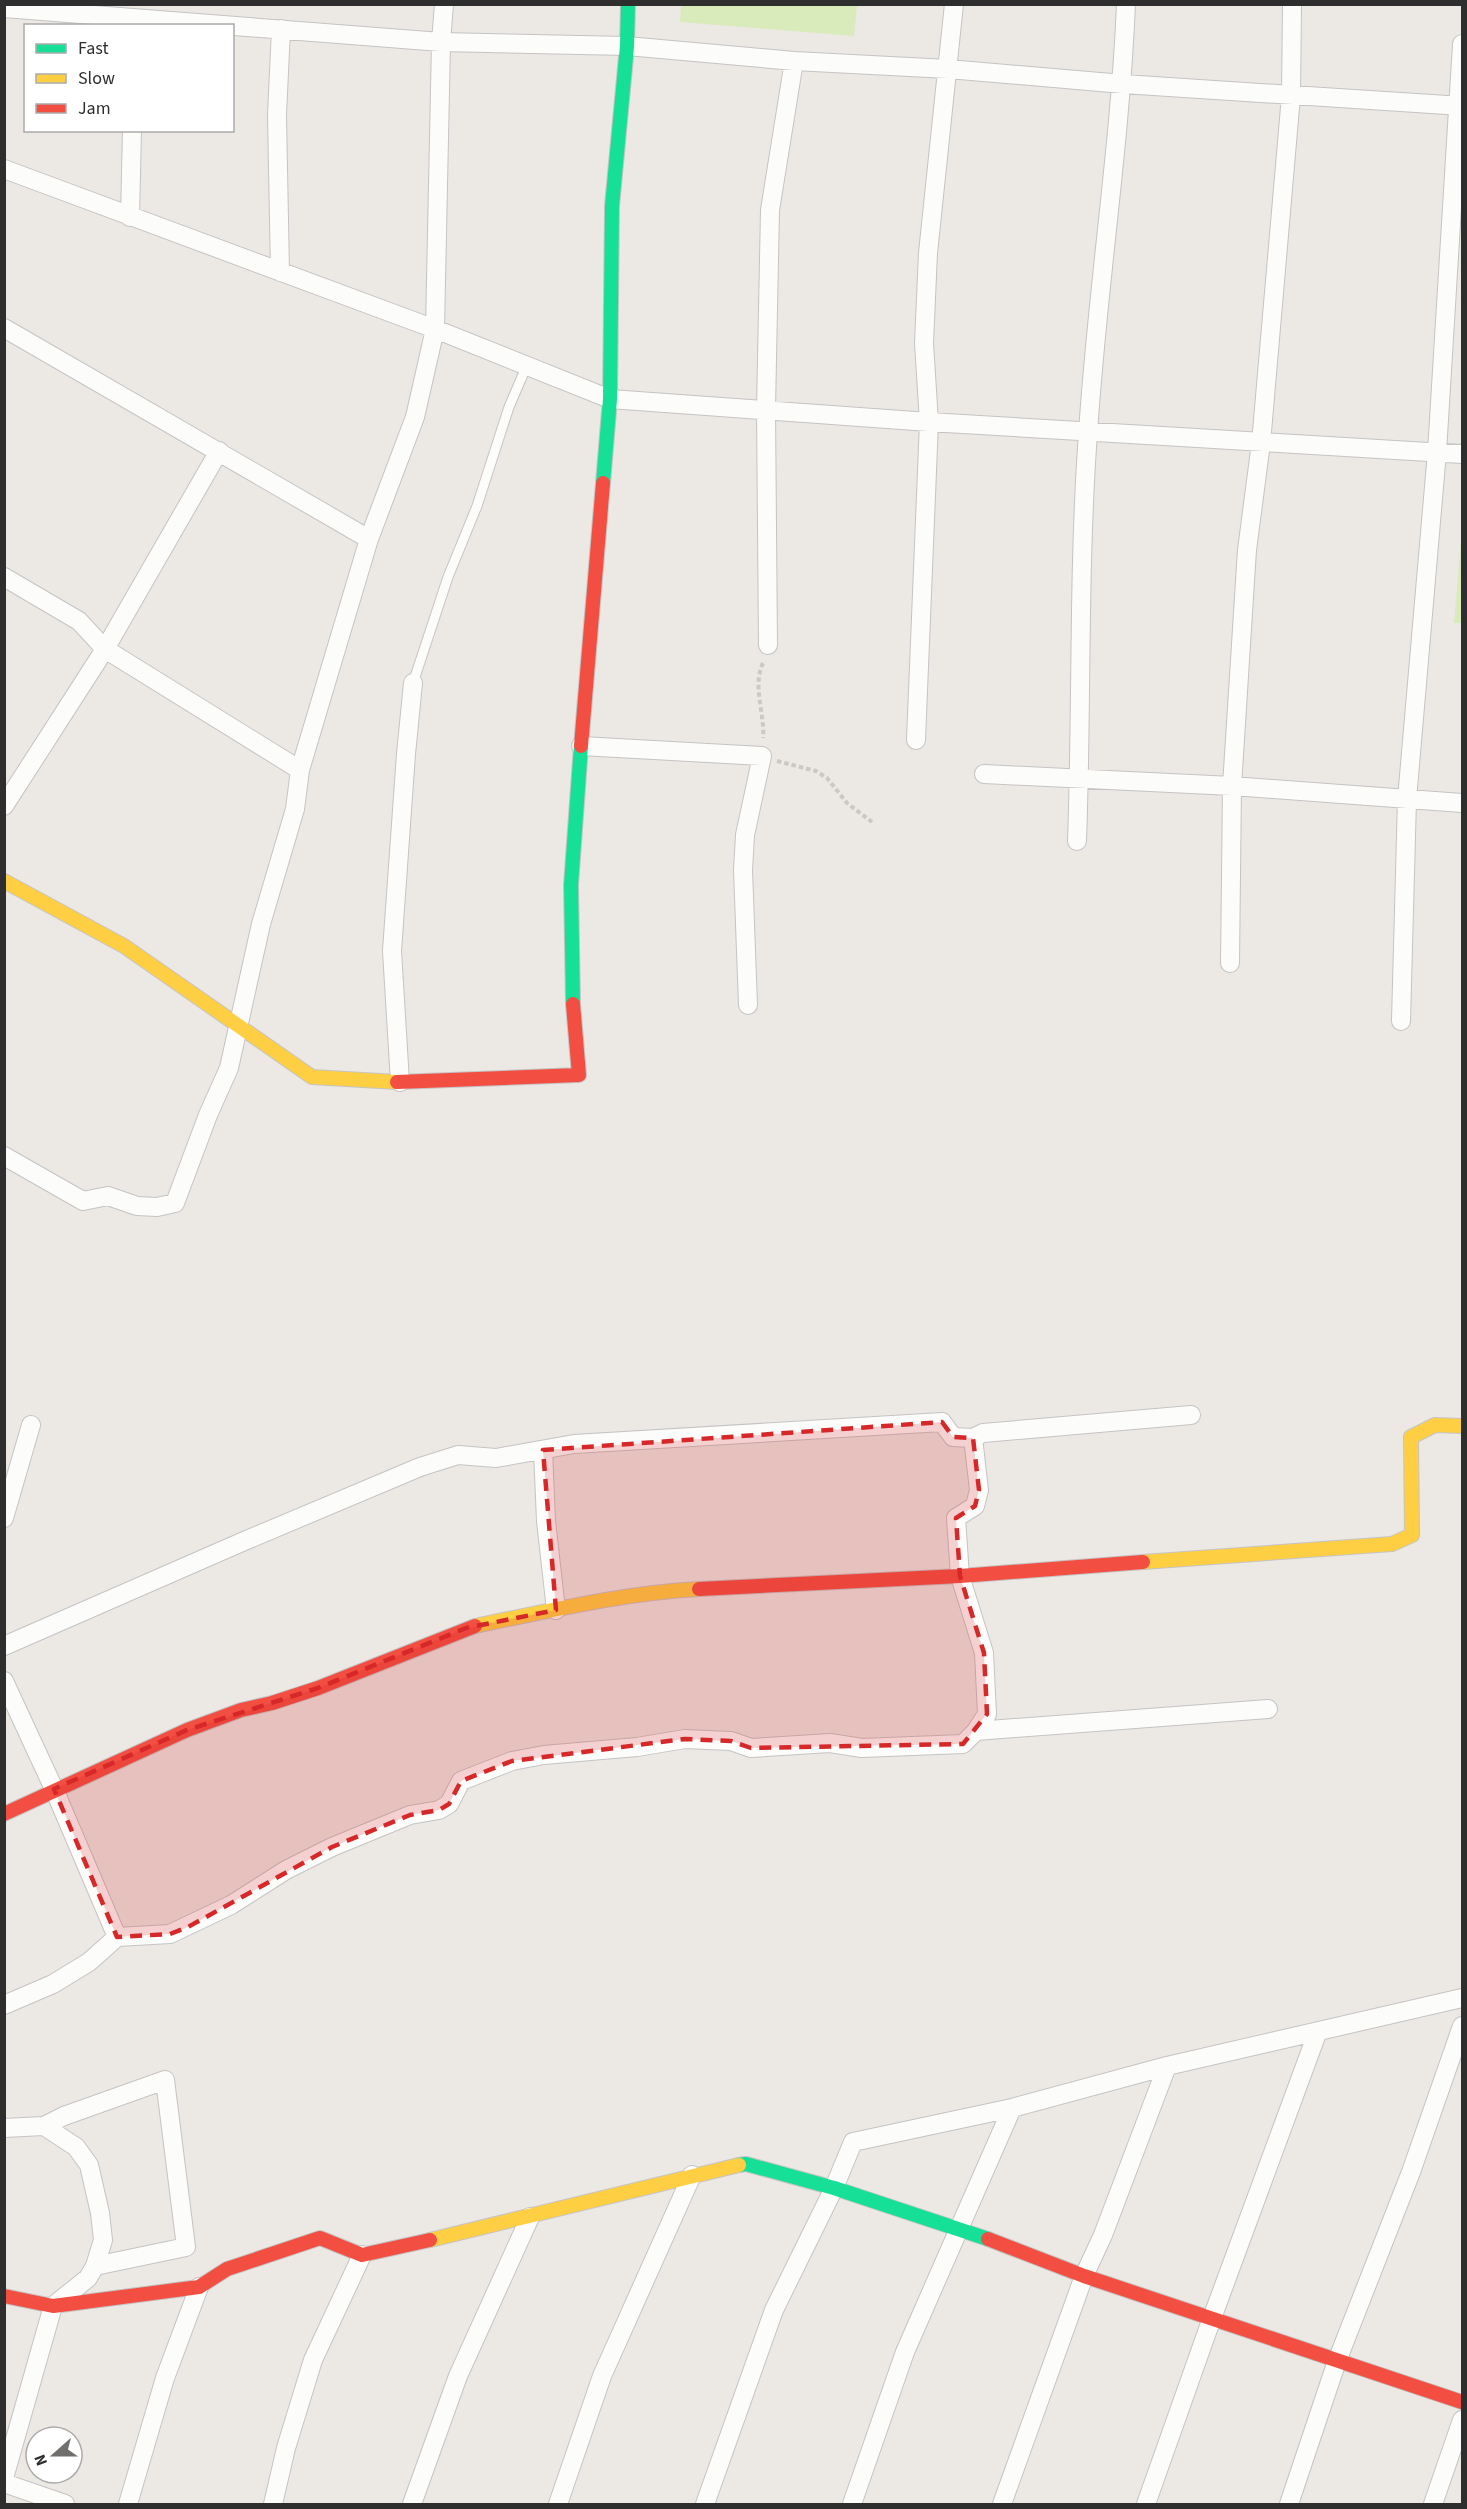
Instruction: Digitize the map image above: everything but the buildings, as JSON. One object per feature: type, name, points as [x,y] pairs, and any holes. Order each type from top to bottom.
[{"type":"street","points":[[4,1156],[83,1201],[108,1196],[138,1206],[157,1207],[175,1203],[208,1115],[230,1068],[261,924],[295,809],[300,770],[369,539],[415,417],[435,329],[441,42],[444,4]]},
{"type":"street","points":[[4,881],[123,946],[312,1077],[400,1082],[579,1075],[572,987],[571,885],[610,399],[612,206],[627,46],[628,4]]},
{"type":"street","points":[[916,740],[929,422],[924,343],[928,253],[954,4]]},
{"type":"street","points":[[1077,841],[1081,575],[1088,432],[1123,84],[1126,4]]},
{"type":"street","points":[[1230,963],[1232,786],[1247,550],[1262,443],[1291,96],[1292,4]]},
{"type":"street","points":[[4,8],[224,24]]},
{"type":"street","points":[[234,25],[441,42],[627,46],[794,61],[948,69],[1123,84],[1461,106]]},
{"type":"street","points":[[280,272],[277,116],[281,29]]},
{"type":"street","points":[[1401,1021],[1407,799],[1437,452],[1461,106],[1462,44]]},
{"type":"street","points":[[768,645],[766,409],[770,210],[794,61]]},
{"type":"street","points":[[130,217],[132,132]]},
{"type":"street","points":[[4,169],[435,329],[610,399],[929,422],[1462,454]]},
{"type":"street","points":[[4,328],[369,539]]},
{"type":"street","points":[[4,806],[105,649],[219,451]]},
{"type":"street","points":[[4,577],[79,621],[105,649],[300,770]]},
{"type":"street","points":[[400,1082],[392,951],[413,683]]},
{"type":"street","points":[[581,746],[762,756],[745,836],[743,870],[748,1005]]},
{"type":"street","points":[[984,774],[1232,786],[1462,803]]},
{"type":"street","points":[[4,1646],[420,1467],[458,1455],[496,1458],[574,1444],[942,1422],[953,1437],[972,1438],[983,1433],[1191,1415]]},
{"type":"street","points":[[4,1814],[54,1789],[187,1730],[241,1710],[318,1688],[466,1628],[556,1610],[665,1591],[960,1576],[1392,1544],[1412,1535],[1411,1437],[1422,1428],[1446,1423],[1462,1426]]},
{"type":"street","points":[[4,1518],[31,1425]]},
{"type":"street","points":[[4,2005],[53,1984],[89,1962],[117,1937],[170,1934],[188,1927],[231,1905],[286,1870],[332,1847],[410,1815],[439,1810],[449,1804],[461,1781],[512,1761],[544,1755],[638,1747],[685,1739],[731,1741],[751,1748],[830,1743],[862,1748],[963,1744],[976,1731],[987,1714],[984,1653],[960,1576],[956,1518],[975,1506],[979,1490],[972,1438]]},
{"type":"street","points":[[543,1450],[546,1521],[556,1610]]},
{"type":"street","points":[[4,1681],[54,1789],[117,1937]]},
{"type":"street","points":[[976,1731],[1268,1708]]},
{"type":"street","points":[[705,2505],[774,2310],[834,2188],[853,2142],[1012,2108],[1167,2067],[1462,1998]]},
{"type":"street","points":[[1289,2505],[1336,2361],[1411,2172],[1462,2026]]},
{"type":"street","points":[[1146,2505],[1318,2031]]},
{"type":"street","points":[[1002,2505],[1084,2276],[1103,2235],[1167,2067]]},
{"type":"street","points":[[4,2128],[44,2126],[64,2115],[165,2080],[186,2247],[95,2266]]},
{"type":"street","points":[[852,2505],[905,2352],[1012,2108]]},
{"type":"street","points":[[4,2478],[53,2306],[88,2278],[95,2266],[103,2240],[100,2213],[89,2165],[76,2147],[44,2126]]},
{"type":"street","points":[[4,2296],[53,2306],[199,2287],[227,2269],[320,2238],[362,2255],[746,2164],[834,2188],[959,2228],[1084,2276],[1462,2402]]},
{"type":"street","points":[[558,2505],[603,2376],[692,2175]]},
{"type":"street","points":[[412,2505],[458,2376],[530,2217]]},
{"type":"street","points":[[273,2505],[286,2448],[313,2360],[362,2255]]},
{"type":"street","points":[[128,2505],[165,2378],[199,2287]]},
{"type":"street","points":[[1433,2505],[1462,2420]]},
{"type":"street","points":[[4,2483],[65,2505]]},
{"type":"lane","points":[[413,683],[447,577],[477,506],[509,407],[527,365]]},
{"type":"path","points":[[768,645],[759,680],[764,714],[762,756],[791,766],[816,771],[827,778],[847,803],[872,822]]},
{"type":"highlighted area","points":[[942,1422],[953,1437],[973,1438],[979,1490],[975,1506],[956,1518],[960,1576],[984,1653],[987,1714],[963,1744],[751,1748],[731,1741],[685,1739],[512,1761],[461,1781],[449,1804],[439,1810],[410,1815],[332,1847],[188,1927],[170,1934],[117,1937],[54,1789],[187,1730],[318,1688],[466,1628],[556,1610],[543,1450]]},
{"type":"green space","points":[[681,5],[857,5],[854,36],[680,22]]},
{"type":"green space","points":[[1461,541],[1462,623],[1454,623]]},
{"type":"traffic: fast","points":[[603,483],[610,399],[612,206],[627,46],[628,4]]},
{"type":"traffic: fast","points":[[573,1004],[571,885],[581,746]]},
{"type":"traffic: fast","points":[[739,2165],[746,2164],[834,2188],[988,2239]]},
{"type":"traffic: slow","points":[[4,881],[124,946],[312,1077],[397,1082]]},
{"type":"traffic: slow","points":[[1143,1562],[1392,1544],[1412,1535],[1411,1437],[1435,1425],[1462,1426]]},
{"type":"traffic: slow","points":[[475,1626],[642,1594],[699,1589]]},
{"type":"traffic: slow","points":[[430,2240],[739,2165]]},
{"type":"traffic: jam","points":[[581,746],[603,483]]},
{"type":"traffic: jam","points":[[397,1082],[579,1075],[573,1004]]},
{"type":"traffic: jam","points":[[699,1589],[960,1576],[1143,1562]]},
{"type":"traffic: jam","points":[[4,1814],[187,1730],[241,1710],[318,1688],[475,1626]]},
{"type":"traffic: jam","points":[[4,2296],[53,2306],[199,2287],[227,2269],[320,2238],[362,2255],[430,2240]]},
{"type":"traffic: jam","points":[[988,2239],[1084,2276],[1462,2402]]}]
